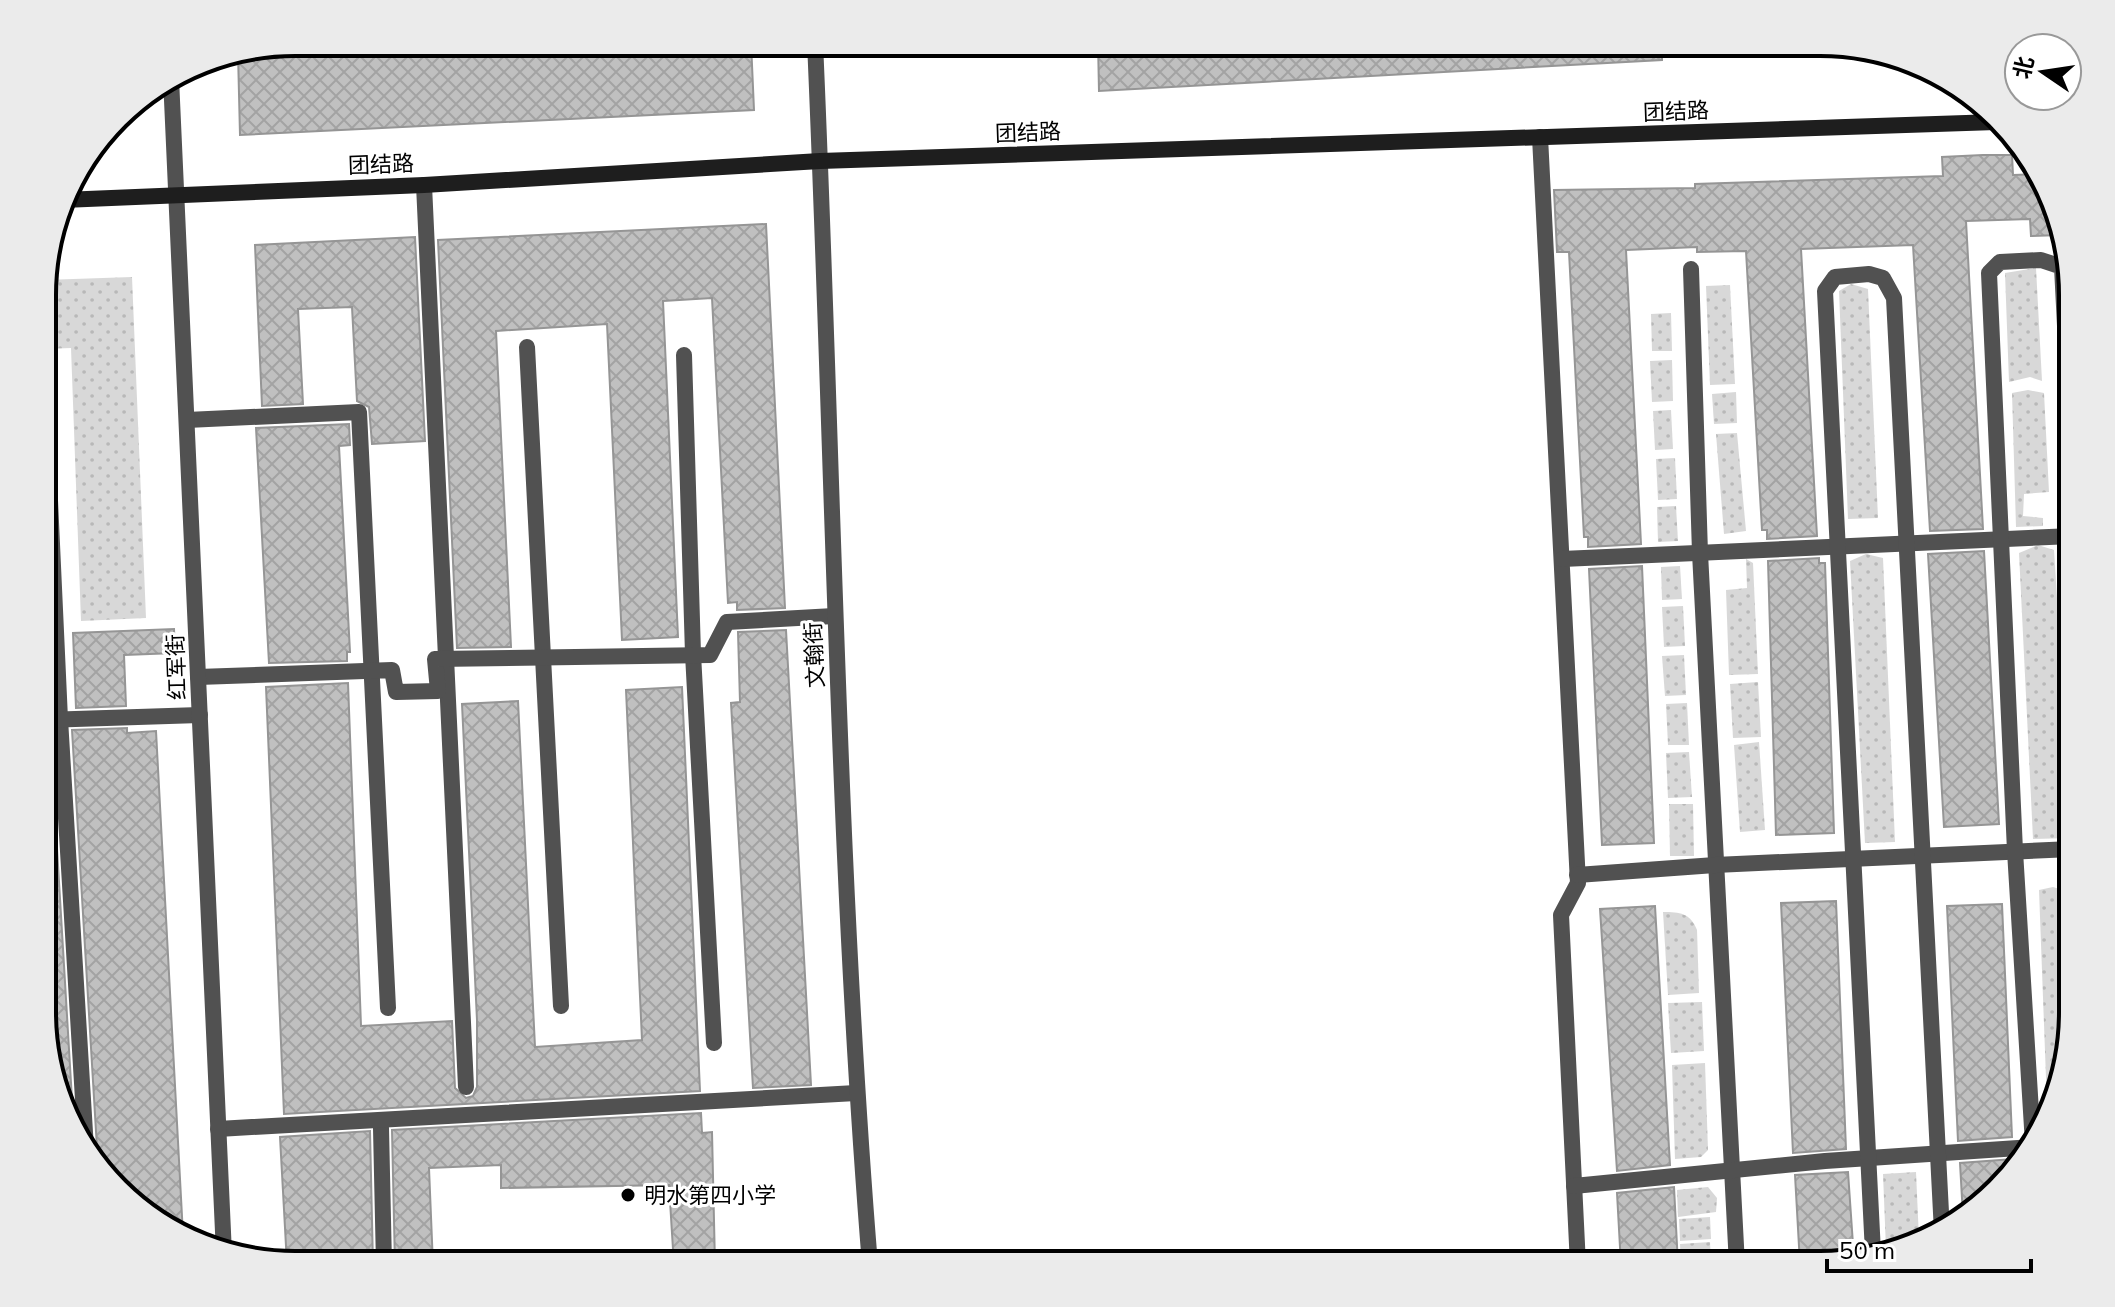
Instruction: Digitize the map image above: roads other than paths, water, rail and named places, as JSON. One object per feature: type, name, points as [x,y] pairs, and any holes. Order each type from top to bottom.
[{"type":"street","name":"文翰街","points":[[816,56],[834,616],[856,1093],[869,1251]]},
{"type":"street","name":"红军街","points":[[172,90],[223,1240]]},
{"type":"street","name":"团结路","points":[[77,199],[424,185],[820,161],[1985,122]]},
{"type":"street","points":[[1540,137],[1578,883],[1561,915],[1577,1250]]},
{"type":"street","points":[[424,185],[466,1087]]},
{"type":"street","points":[[2032,1122],[2015,851],[1989,273],[2000,262],[2041,260],[2056,265]]},
{"type":"street","points":[[1691,269],[1700,553],[1736,1250]]},
{"type":"street","points":[[1873,1244],[1825,291],[1835,277],[1869,274],[1883,278],[1894,298],[1920,855],[1941,1218]]},
{"type":"street","points":[[527,347],[561,1006]]},
{"type":"street","points":[[684,355],[693,654],[714,1043]]},
{"type":"street","points":[[187,420],[359,412],[388,1008]]},
{"type":"street","points":[[1562,559],[2058,537]]},
{"type":"street","points":[[198,677],[392,670],[396,692],[438,691],[435,659],[710,655],[727,622],[834,616]]},
{"type":"street","points":[[56,720],[200,715]]},
{"type":"street","points":[[56,770],[84,1124]]},
{"type":"street","points":[[1577,875],[1715,865],[2058,849]]},
{"type":"street","points":[[218,1129],[856,1093]]},
{"type":"street","points":[[381,1128],[384,1251]]},
{"type":"street","points":[[1574,1186],[2018,1146]]},
{"type":"place","name":"明水第四小学","points":[[628,1195]]}]
